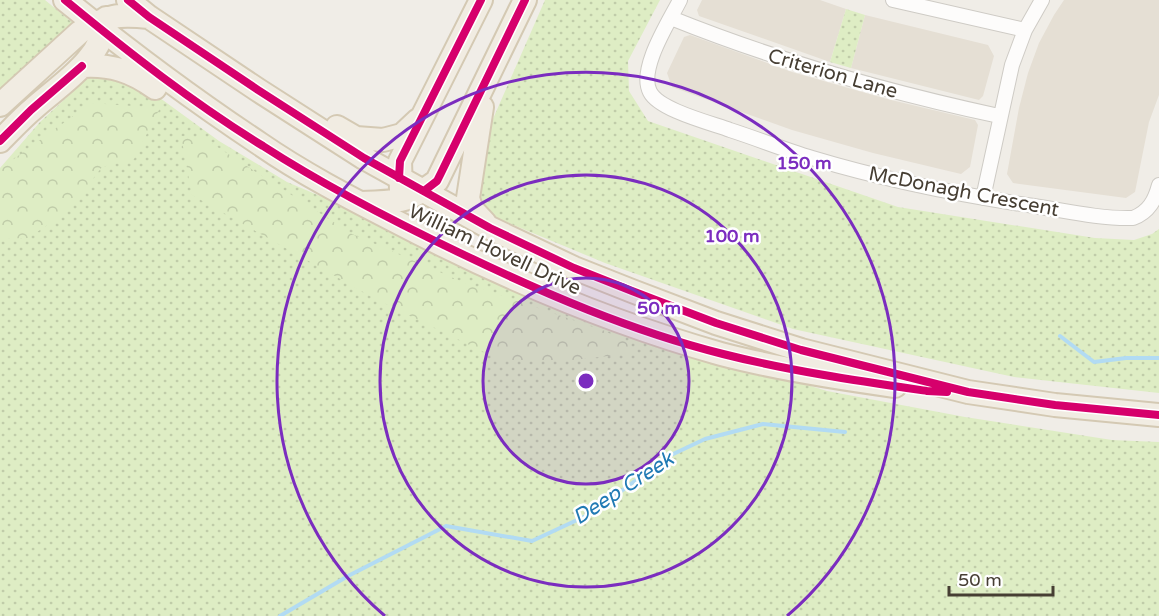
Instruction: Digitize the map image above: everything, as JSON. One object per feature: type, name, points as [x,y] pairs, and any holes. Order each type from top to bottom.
[{"type":"main road","name":"William Hovell Drive","points":[[65,0],[100,18],[148,67],[261,146],[360,203],[513,279],[585,309],[723,354],[803,372],[886,385],[927,391],[968,392]]},
{"type":"main road","name":"William Hovell Drive","points":[[128,0],[149,17],[258,90],[364,158],[399,177],[415,196],[574,268],[716,323],[801,350],[968,392],[1027,402],[1159,415]]},
{"type":"main road","points":[[399,177],[400,161],[481,0]]},
{"type":"main road","points":[[360,203],[415,196],[437,181],[525,0]]},
{"type":"main road","points":[[0,105],[80,32],[100,18],[125,15],[149,17]]},
{"type":"main road","points":[[0,141],[31,110],[82,66],[96,49],[100,18]]},
{"type":"main road","points":[[82,66],[111,66],[133,74],[188,112],[261,146]]},
{"type":"main road","points":[[482,88],[484,96],[468,198],[471,208],[490,228]]},
{"type":"main road","points":[[258,90],[290,100],[356,138],[383,140],[402,135],[423,116]]},
{"type":"main road","points":[[415,196],[431,240]]},
{"type":"street","name":"McDonagh Crescent","points":[[680,0],[647,71],[646,81],[654,98],[661,104],[710,123],[813,158],[891,179],[983,198],[1071,212],[1133,218],[1141,215],[1154,202],[1159,184]]},
{"type":"street","points":[[893,0],[1025,30]]},
{"type":"street","points":[[983,198],[999,116],[1012,65],[1025,30],[1042,0]]},
{"type":"street","name":"Criterion Lane","points":[[671,18],[755,50],[836,76],[999,116]]},
{"type":"shaded area","points":[[702,0],[820,0],[846,9],[830,62],[699,16],[697,10]]},
{"type":"shaded area","points":[[1064,0],[1159,0],[1159,95],[1149,122],[1135,192],[1126,198],[1013,183],[1007,174],[1028,73],[1039,43]]},
{"type":"shaded area","points":[[865,15],[988,45],[994,56],[983,96],[979,100],[851,68]]},
{"type":"shaded area","points":[[690,35],[792,72],[887,99],[975,120],[978,125],[970,167],[961,174],[873,153],[792,130],[672,87],[667,73],[684,37]]},
{"type":"green space","points":[[0,0],[45,0],[74,24],[0,96]]},
{"type":"green space","points":[[545,0],[660,0],[628,61],[629,91],[648,121],[898,207],[1095,238],[1134,240],[1159,229],[1159,393],[1014,377],[793,329],[605,263],[492,216],[480,205],[478,180],[485,137]]},
{"type":"green space","points":[[846,9],[865,15],[851,68],[830,62]]},
{"type":"green space","points":[[93,73],[138,82],[219,141],[287,182],[663,341],[827,391],[965,417],[1112,440],[1159,442],[1159,616],[0,616],[0,168],[40,122]]},
{"type":"green space","points":[[91,103],[160,108],[134,159],[102,167],[76,201],[28,238],[0,239],[0,169]]},
{"type":"green space","points":[[181,136],[205,139],[352,234],[465,283],[605,331],[629,343],[635,353],[564,361],[500,360],[372,297],[192,195]]},
{"type":"waterway","name":"Deep Creek","points":[[1060,336],[1094,362],[1126,358],[1159,358]]},
{"type":"waterway","name":"Deep Creek","points":[[280,616],[348,576],[446,526],[532,541],[590,514],[669,456],[705,439],[763,424],[845,432]]},
{"type":"cycle path","points":[[65,0],[186,95],[286,161],[383,215],[522,282],[621,322],[723,354],[825,375],[947,392]]},
{"type":"cycle path","points":[[128,0],[149,17],[258,90],[364,158],[490,228],[574,268],[716,323],[801,350],[968,392],[1055,405],[1159,415]]},
{"type":"cycle path","points":[[399,178],[400,161],[481,0]]},
{"type":"cycle path","points":[[424,191],[437,181],[525,0]]},
{"type":"cycle path","points":[[0,141],[31,110],[82,66]]}]
